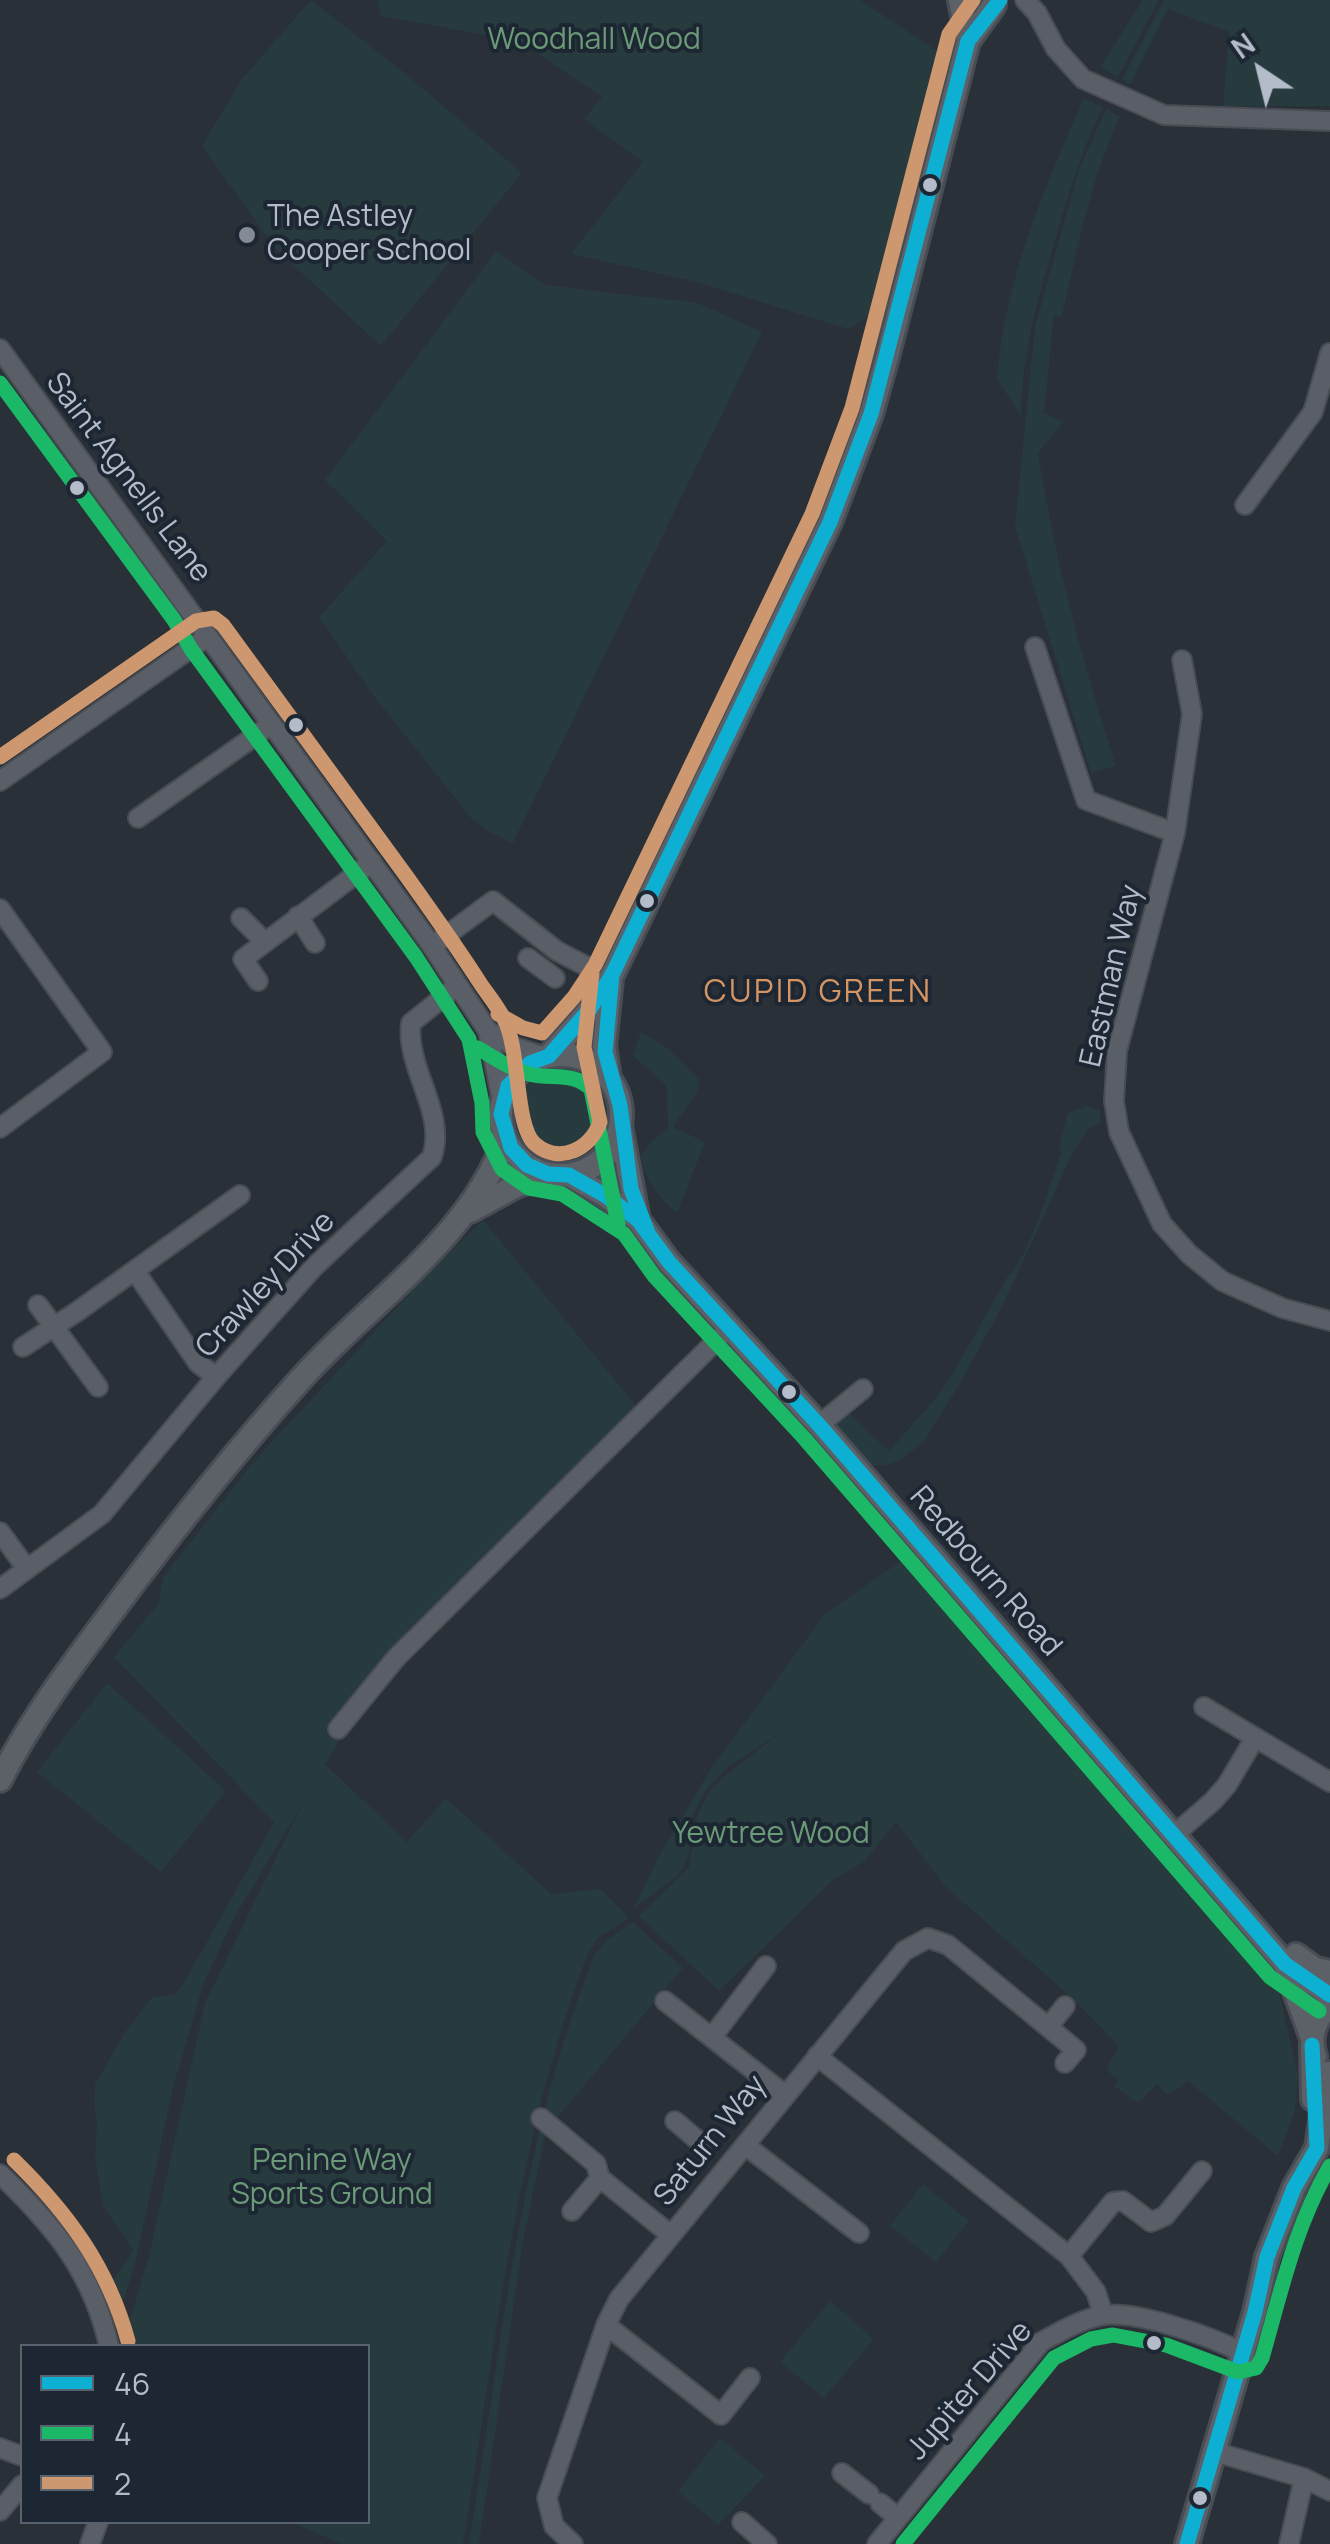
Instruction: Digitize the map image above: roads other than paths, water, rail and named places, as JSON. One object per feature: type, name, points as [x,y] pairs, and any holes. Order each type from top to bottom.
[{"type":"main road","points":[[558,1174],[518,1157],[505,1138],[500,1114],[502,1101],[517,1073],[547,1056],[590,1009],[612,975],[830,522],[888,357],[968,40],[962,0],[981,7],[997,2]]},
{"type":"main road","points":[[968,40],[997,2]]},
{"type":"main road","points":[[467,1213],[516,1186],[586,1169],[602,1159],[614,1144],[620,1126],[617,1094],[604,1046],[612,975]]},
{"type":"main road","points":[[547,1056],[576,1057],[610,1079]]},
{"type":"main road","name":"Redbourn Road","points":[[620,1126],[638,1220]]},
{"type":"main road","points":[[0,1780],[21,1739],[182,1518],[302,1377],[467,1213],[496,1167],[505,1138]]},
{"type":"main road","name":"Redbourn Road","points":[[558,1174],[606,1196],[638,1220],[669,1262],[819,1425],[1285,1964],[1330,1995]]},
{"type":"main road","points":[[1222,1890],[1308,1965],[1330,1972]]},
{"type":"main road","name":"Redbourn Road","points":[[1285,1964],[1312,2042]]},
{"type":"main road","points":[[1316,2148],[1312,2042],[1320,2015],[1330,2004]]},
{"type":"main road","points":[[1187,2544],[1255,2312],[1302,2200],[1316,2148],[1329,2073],[1319,2063],[1312,2042]]},
{"type":"main road","points":[[1316,2148],[1330,2125]]},
{"type":"street","points":[[1025,0],[1037,13],[1056,49],[1083,79],[1164,115],[1330,122]]},
{"type":"street","name":"Saint Agnells Lane","points":[[0,349],[192,609],[208,637],[432,946],[488,1031],[502,1101]]},
{"type":"street","points":[[1245,505],[1313,412],[1330,353]]},
{"type":"street","points":[[3,773],[208,637]]},
{"type":"street","points":[[1035,648],[1086,800],[1174,833]]},
{"type":"street","name":"Eastman Way","points":[[1182,660],[1192,714],[1174,833],[1117,1051],[1114,1101],[1121,1139],[1162,1224],[1188,1254],[1222,1282],[1282,1308],[1330,1322]]},
{"type":"street","points":[[138,818],[272,724]]},
{"type":"street","points":[[258,981],[243,959],[372,862]]},
{"type":"street","points":[[432,946],[493,901],[557,951],[586,966]]},
{"type":"street","points":[[0,909],[102,1052],[0,1128]]},
{"type":"street","points":[[298,916],[314,942]]},
{"type":"street","points":[[241,918],[264,940]]},
{"type":"street","points":[[541,968],[557,951]]},
{"type":"street","name":"Crawley Drive","points":[[0,1589],[102,1514],[314,1267],[432,1157],[438,1139],[408,1043],[411,1023],[458,986]]},
{"type":"street","name":"Saint Agnells Lane","points":[[488,1031],[515,1048],[547,1056]]},
{"type":"street","points":[[23,1346],[135,1272],[240,1195]]},
{"type":"street","points":[[135,1272],[198,1363],[216,1377]]},
{"type":"street","points":[[38,1305],[98,1386]]},
{"type":"street","points":[[338,1729],[396,1658],[728,1328]]},
{"type":"street","points":[[819,1425],[863,1389]]},
{"type":"street","points":[[0,1532],[27,1569]]},
{"type":"street","points":[[1204,1707],[1330,1782]]},
{"type":"street","points":[[1174,1835],[1220,1793],[1254,1738]]},
{"type":"street","name":"Saturn Way","points":[[573,2544],[554,2526],[546,2498],[618,2300],[671,2236],[714,2154],[744,2145],[904,1951],[928,1938],[948,1945],[1076,2050],[1065,2063]]},
{"type":"street","points":[[712,2037],[766,1966]]},
{"type":"street","points":[[665,2002],[784,2094]]},
{"type":"street","points":[[1050,2026],[1065,2006]]},
{"type":"street","points":[[818,2056],[1069,2256],[1096,2292],[1103,2314],[1148,2320],[1242,2353]]},
{"type":"street","points":[[541,2118],[596,2164],[600,2178],[671,2236]]},
{"type":"street","points":[[675,2121],[714,2154]]},
{"type":"street","points":[[744,2145],[860,2233]]},
{"type":"street","points":[[1069,2256],[1113,2202],[1124,2201],[1151,2222],[1166,2216],[1202,2171]]},
{"type":"street","points":[[0,2174],[62,2238],[101,2312],[109,2344]]},
{"type":"street","points":[[572,2211],[600,2178]]},
{"type":"street","name":"Jupiter Drive","points":[[876,2544],[1041,2342],[1103,2314]]},
{"type":"street","points":[[606,2325],[720,2415],[750,2378]]},
{"type":"street","points":[[1212,2452],[1304,2478],[1330,2491]]},
{"type":"street","points":[[842,2473],[898,2518]]},
{"type":"street","points":[[1289,2544],[1304,2478]]},
{"type":"street","points":[[0,2511],[20,2488]]},
{"type":"street","points":[[742,2522],[767,2544]]},
{"type":"place","name":"The Astley Cooper School","points":[[247,235]]},
{"type":"district","name":"CUPID GREEN","points":[[818,993]]},
{"type":"park label","name":"Woodhall Wood","points":[[594,41]]},
{"type":"park label","name":"Yewtree Wood","points":[[771,1835]]},
{"type":"park label","name":"Penine Way Sports Ground","points":[[332,2179]]}]
